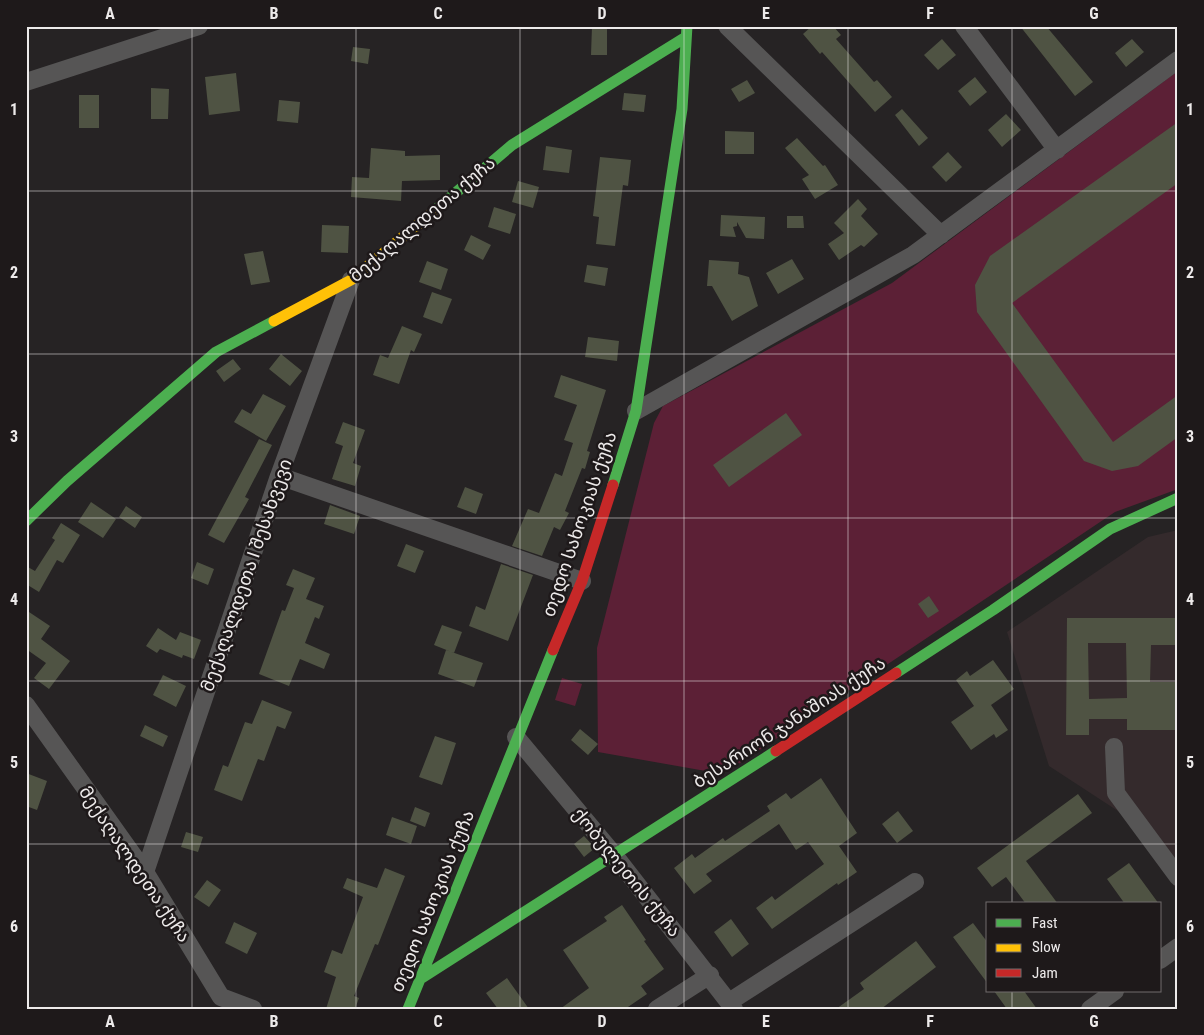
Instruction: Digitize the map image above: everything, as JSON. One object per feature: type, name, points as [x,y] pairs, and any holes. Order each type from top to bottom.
[{"type":"street","points":[[26,82],[199,26]]},
{"type":"street","points":[[727,26],[941,235]]},
{"type":"street","points":[[964,26],[1057,150]]},
{"type":"street","name":"მექაღალდეთა ქუჩა","points":[[26,521],[67,481],[216,352],[351,280],[512,145],[687,32]]},
{"type":"street","name":"თედო სახოკიას ქუჩა","points":[[408,1009],[516,737],[582,581],[636,411],[682,109],[687,32]]},
{"type":"street","points":[[636,411],[914,255],[1178,60]]},
{"type":"street","name":"მექაღალდეთა I შესახვევი","points":[[145,872],[279,476],[351,280]]},
{"type":"street","points":[[279,476],[582,581]]},
{"type":"street","name":"ბესარიონ ჯანაშიას ქუჩა","points":[[420,979],[615,856],[993,610],[1110,529],[1178,498]]},
{"type":"street","name":"მექაღალდეთა ქუჩა","points":[[26,705],[145,872],[221,997],[253,1009]]},
{"type":"street","name":"ქობულეთის ქუჩა","points":[[516,737],[615,856],[732,1005]]},
{"type":"street","points":[[1114,747],[1116,792],[1178,877]]},
{"type":"street","points":[[732,1005],[915,882]]},
{"type":"street","points":[[1162,959],[1178,947]]},
{"type":"street","points":[[657,1009],[710,975]]},
{"type":"street","points":[[1090,1009],[1114,992]]},
{"type":"shaded area","points":[[1178,71],[1178,489],[1115,512],[731,769],[717,773],[598,752],[597,648],[654,423],[663,406],[892,283]]},
{"type":"shaded area","points":[[1178,530],[1178,891],[1121,813],[1049,766],[1007,632],[1148,537]]},
{"type":"shaded area","points":[[562,678],[582,684],[575,706],[555,700]]},
{"type":"building","points":[[592,26],[607,26],[607,55],[591,55]]},
{"type":"building","points":[[812,26],[833,26],[841,35],[836,39],[874,82],[877,80],[892,97],[875,112],[822,52],[820,54],[803,34]]},
{"type":"building","points":[[1020,26],[1046,26],[1093,82],[1075,96]]},
{"type":"building","points":[[942,39],[956,55],[938,70],[924,55]]},
{"type":"building","points":[[1132,39],[1144,52],[1126,67],[1115,53]]},
{"type":"building","points":[[353,47],[370,49],[368,64],[351,61]]},
{"type":"building","points":[[236,73],[240,111],[209,115],[205,77]]},
{"type":"building","points":[[975,77],[987,92],[970,106],[958,91]]},
{"type":"building","points":[[747,80],[755,93],[739,102],[731,89]]},
{"type":"building","points":[[151,88],[169,89],[168,119],[151,119]]},
{"type":"building","points":[[624,93],[646,95],[644,112],[622,110]]},
{"type":"building","points":[[79,95],[99,95],[99,128],[79,128]]},
{"type":"building","points":[[279,100],[300,102],[298,123],[277,121]]},
{"type":"building","points":[[902,109],[928,138],[919,146],[895,115]]},
{"type":"building","points":[[1006,114],[1021,130],[1002,147],[988,130]]},
{"type":"building","points":[[1178,122],[1178,183],[1012,303],[1113,442],[1178,395],[1178,437],[1138,466],[1112,471],[1084,461],[977,312],[975,285],[990,256]]},
{"type":"building","points":[[725,131],[754,132],[754,154],[725,154]]},
{"type":"building","points":[[797,138],[823,166],[825,165],[838,185],[815,199],[802,179],[809,175],[785,148]]},
{"type":"building","points":[[546,146],[572,150],[569,173],[543,170]]},
{"type":"building","points":[[371,148],[405,151],[405,156],[440,155],[440,180],[402,181],[401,201],[351,197],[352,177],[369,178]]},
{"type":"building","points":[[948,152],[962,167],[946,182],[932,167]]},
{"type":"building","points":[[600,157],[631,160],[628,186],[623,185],[615,246],[596,244],[599,217],[593,216]]},
{"type":"building","points":[[518,181],[539,187],[533,208],[512,202]]},
{"type":"building","points":[[858,199],[867,209],[861,216],[878,234],[864,247],[861,245],[839,260],[828,244],[844,233],[834,223]]},
{"type":"building","points":[[494,207],[516,214],[510,234],[488,227]]},
{"type":"building","points":[[721,215],[765,217],[764,239],[746,238],[737,222],[737,226],[733,227],[736,237],[720,236]]},
{"type":"building","points":[[787,216],[803,216],[804,228],[787,228]]},
{"type":"building","points":[[322,225],[349,226],[348,253],[321,252]]},
{"type":"building","points":[[471,235],[491,245],[483,260],[464,250]]},
{"type":"building","points":[[263,251],[270,282],[251,285],[244,254]]},
{"type":"building","points":[[792,259],[804,279],[778,294],[766,273]]},
{"type":"building","points":[[709,260],[739,262],[738,274],[749,277],[758,306],[732,321],[712,286],[707,286]]},
{"type":"building","points":[[427,261],[448,269],[441,290],[419,282]]},
{"type":"building","points":[[587,265],[608,268],[605,286],[584,282]]},
{"type":"building","points":[[432,292],[452,299],[442,324],[423,317]]},
{"type":"building","points":[[402,326],[422,334],[414,352],[411,350],[399,384],[373,375],[380,355],[388,358]]},
{"type":"building","points":[[588,337],[619,341],[617,361],[585,357]]},
{"type":"building","points":[[281,354],[302,371],[290,386],[269,369]]},
{"type":"building","points":[[233,359],[241,369],[224,382],[216,371]]},
{"type":"building","points":[[561,375],[606,390],[587,451],[590,452],[585,469],[582,468],[565,511],[569,513],[560,530],[554,527],[542,556],[512,546],[528,509],[539,513],[555,473],[562,476],[573,443],[564,440],[577,405],[554,397]]},
{"type":"building","points":[[263,394],[286,406],[266,441],[234,422],[242,409],[251,414]]},
{"type":"building","points":[[786,413],[802,435],[729,487],[713,465]]},
{"type":"building","points":[[343,422],[365,430],[353,463],[361,466],[355,486],[332,479],[343,446],[335,443]]},
{"type":"building","points":[[259,439],[272,445],[245,497],[249,499],[224,543],[208,535]]},
{"type":"building","points":[[465,487],[483,494],[476,514],[457,507]]},
{"type":"building","points":[[91,502],[116,519],[103,538],[78,522]]},
{"type":"building","points":[[330,505],[360,516],[354,534],[324,524]]},
{"type":"building","points":[[126,506],[142,517],[135,528],[119,517]]},
{"type":"building","points":[[61,523],[80,535],[63,563],[57,560],[39,592],[26,584],[26,566],[35,571],[55,540],[52,538]]},
{"type":"building","points":[[406,544],[424,551],[415,573],[397,566]]},
{"type":"building","points":[[197,562],[214,569],[208,585],[191,578]]},
{"type":"building","points":[[501,564],[533,575],[508,641],[469,626],[476,606],[485,610]]},
{"type":"building","points":[[293,569],[315,578],[306,599],[324,606],[319,619],[315,617],[305,643],[330,654],[324,669],[300,659],[289,686],[259,674],[282,610],[285,611],[294,588],[286,585]]},
{"type":"building","points":[[929,596],[939,611],[928,618],[918,604]]},
{"type":"building","points":[[26,610],[50,626],[41,639],[70,661],[49,689],[34,678],[46,663],[26,649]]},
{"type":"building","points":[[1067,618],[1178,618],[1178,645],[1151,645],[1150,682],[1178,682],[1178,730],[1127,730],[1127,719],[1089,719],[1089,735],[1066,735]],"holes":[[[1088,643],[1126,643],[1127,698],[1089,699]]]},
{"type":"building","points":[[442,625],[462,632],[454,653],[434,645]]},
{"type":"building","points":[[158,628],[176,640],[180,632],[201,640],[194,659],[183,655],[182,658],[160,649],[157,653],[146,646]]},
{"type":"building","points":[[446,650],[483,663],[474,687],[438,674]]},
{"type":"building","points":[[993,660],[1014,689],[991,705],[1008,730],[996,738],[994,734],[971,750],[951,722],[974,706],[956,680],[967,671],[970,676]]},
{"type":"building","points":[[163,675],[186,686],[176,707],[153,695]]},
{"type":"building","points":[[262,700],[292,712],[285,729],[277,726],[264,761],[258,759],[242,801],[214,790],[223,765],[228,767],[245,722],[252,724]]},
{"type":"building","points":[[145,725],[168,736],[163,747],[140,736]]},
{"type":"building","points":[[580,729],[598,744],[588,755],[571,740]]},
{"type":"building","points":[[435,736],[456,743],[442,785],[419,777]]},
{"type":"building","points":[[26,773],[47,781],[37,810],[26,806]]},
{"type":"building","points":[[821,778],[857,833],[839,846],[857,872],[838,885],[837,883],[772,929],[756,908],[772,896],[775,900],[824,864],[808,842],[796,850],[779,824],[706,874],[712,881],[694,894],[674,868],[692,854],[695,858],[723,838],[725,841],[770,811],[767,806],[786,793],[791,799]]},
{"type":"building","points":[[1078,794],[1092,813],[1026,861],[1057,902],[1025,902],[1006,877],[992,887],[977,868]]},
{"type":"building","points":[[415,807],[430,813],[425,827],[410,821]]},
{"type":"building","points":[[898,811],[913,831],[897,843],[882,824]]},
{"type":"building","points":[[392,817],[417,826],[411,844],[386,835]]},
{"type":"building","points":[[186,832],[203,837],[198,852],[181,847]]},
{"type":"building","points":[[584,836],[595,848],[584,857],[574,844]]},
{"type":"building","points":[[1129,863],[1158,902],[1124,902],[1107,879]]},
{"type":"building","points":[[385,868],[405,876],[378,945],[375,944],[354,996],[359,998],[355,1009],[326,1009],[336,977],[324,972],[332,950],[342,954],[363,897],[343,888],[347,878],[377,888]]},
{"type":"building","points":[[207,880],[221,890],[209,907],[194,897]]},
{"type":"building","points":[[622,905],[664,969],[641,986],[647,994],[625,1009],[560,1009],[589,988],[563,950],[607,921],[604,917]]},
{"type":"building","points":[[731,919],[749,944],[732,957],[714,932]]},
{"type":"building","points":[[234,922],[257,933],[247,954],[225,943]]},
{"type":"building","points":[[973,923],[986,940],[986,981],[953,937]]},
{"type":"building","points":[[916,941],[936,967],[881,1009],[836,1009],[864,989],[860,983]]},
{"type":"building","points":[[507,978],[529,1009],[498,1009],[486,993]]},
{"type":"building","points":[[995,992],[1025,992],[1037,1009],[1007,1009]]},
{"type":"traffic: fast","points":[[613,485],[636,411],[682,109],[687,26]]},
{"type":"traffic: fast","points":[[433,212],[512,145],[686,37]]},
{"type":"traffic: fast","points":[[26,521],[67,481],[216,352],[274,321]]},
{"type":"traffic: fast","points":[[896,673],[993,610],[1110,529],[1178,498]]},
{"type":"traffic: fast","points":[[408,1009],[553,650]]},
{"type":"traffic: fast","points":[[420,979],[776,751]]},
{"type":"traffic: slow","points":[[274,321],[351,280],[433,212]]},
{"type":"traffic: jam","points":[[553,650],[582,581],[613,485]]},
{"type":"traffic: jam","points":[[776,751],[896,673]]}]
